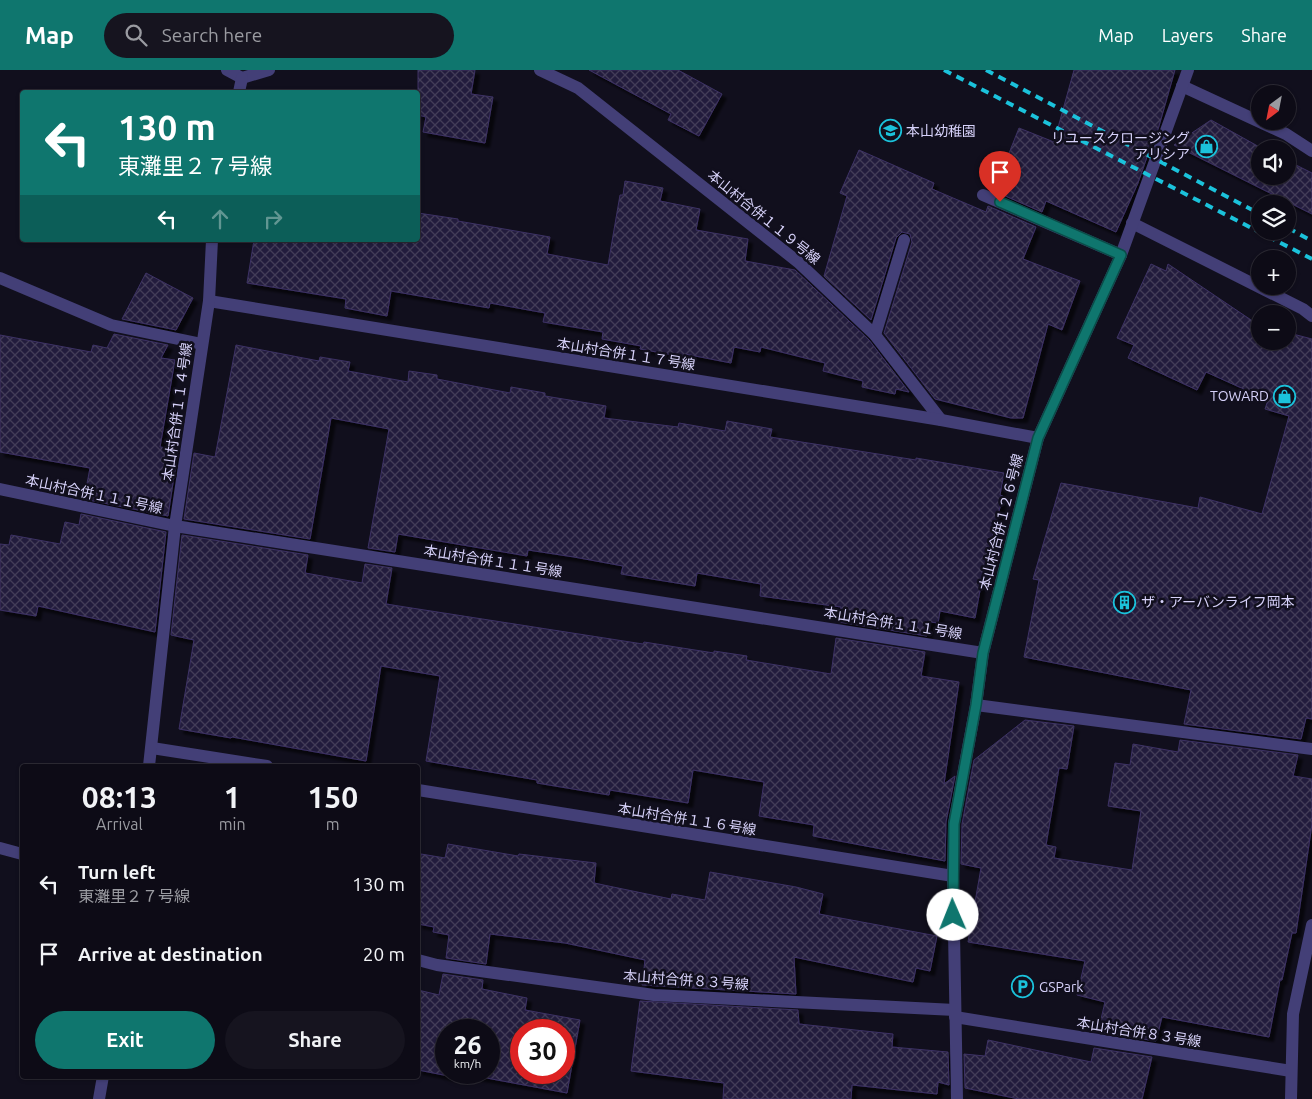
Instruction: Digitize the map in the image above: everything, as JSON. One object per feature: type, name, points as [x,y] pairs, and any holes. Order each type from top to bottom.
[{"type":"street","points":[[227,70],[242,78],[269,70]]},
{"type":"street","name":"本山村合併１１９号線","points":[[540,70],[578,88],[798,262],[875,335],[941,420]]},
{"type":"street","name":"本山村合併１２６号線","points":[[956,1099],[952,876],[954,824],[976,705],[983,653],[1038,438],[1121,255],[1188,70]]},
{"type":"street","points":[[239,90],[242,78]]},
{"type":"street","points":[[1182,86],[1286,134],[1312,151]]},
{"type":"street","points":[[983,194],[1121,255]]},
{"type":"street","points":[[1132,223],[1303,309],[1312,316]]},
{"type":"street","points":[[875,335],[904,240]]},
{"type":"street","name":"本山村合併１１４号線","points":[[149,764],[175,526],[209,301],[212,242]]},
{"type":"street","points":[[0,278],[111,326],[202,344]]},
{"type":"street","name":"本山村合併１１７号線","points":[[209,301],[941,420],[1038,438]]},
{"type":"street","name":"本山村合併１１１号線","points":[[0,489],[175,526],[983,653]]},
{"type":"street","points":[[976,705],[1312,749]]},
{"type":"street","points":[[152,748],[253,764]]},
{"type":"street","name":"本山村合併１１６号線","points":[[420,790],[952,876]]},
{"type":"street","points":[[0,848],[20,853]]},
{"type":"street","points":[[1291,1099],[1292,1014],[1312,925]]},
{"type":"street","name":"本山村合併８３号線","points":[[420,961],[437,965],[654,995],[955,1014],[1291,1071]]},
{"type":"street","points":[[100,1099],[103,1079]]},
{"type":"building","points":[[418,70],[475,70],[471,94],[493,97],[485,143],[423,132],[426,117],[420,116],[420,90],[418,90]]},
{"type":"building","points":[[589,70],[678,70],[722,94],[699,136],[668,120],[671,114]]},
{"type":"building","points":[[1074,70],[1175,70],[1157,133],[1155,134],[1138,183],[1116,232],[1046,201],[1042,212],[994,191],[1019,128],[1054,142]]},
{"type":"building","points":[[1211,120],[1251,142],[1251,184],[1174,145]]},
{"type":"building","points":[[859,150],[934,183],[932,189],[986,212],[988,206],[1036,227],[1023,259],[1080,281],[1062,330],[1048,324],[1023,418],[1011,418],[935,399],[884,333],[912,242],[910,234],[902,232],[896,238],[871,320],[824,276],[847,196],[840,193]]},
{"type":"building","points":[[1296,165],[1312,173],[1312,214],[1296,206],[1296,195],[1274,195],[1254,185],[1296,185]]},
{"type":"building","points":[[625,181],[663,188],[660,201],[700,209],[696,230],[748,239],[745,261],[795,270],[869,340],[909,392],[896,389],[895,394],[862,387],[863,381],[823,371],[825,363],[761,347],[760,352],[734,347],[731,363],[685,354],[684,357],[640,349],[641,346],[602,339],[603,332],[543,322],[545,313],[490,303],[489,308],[391,291],[387,316],[345,308],[346,299],[247,283],[254,242],[420,242],[420,213],[550,237],[547,254],[608,265],[620,195],[623,195]]},
{"type":"building","points":[[1151,264],[1166,271],[1168,264],[1251,320],[1251,350],[1296,350],[1296,335],[1312,339],[1312,719],[1306,718],[1301,739],[1184,724],[1191,690],[1024,657],[1039,580],[1033,579],[1061,483],[1198,508],[1200,497],[1262,514],[1289,416],[1265,409],[1268,400],[1206,372],[1197,390],[1128,358],[1134,345],[1117,338]]},
{"type":"building","points":[[146,273],[193,298],[176,330],[122,319]]},
{"type":"building","points":[[114,334],[168,345],[161,358],[175,360],[160,447],[178,450],[168,516],[84,499],[90,468],[0,452],[0,335],[91,352],[93,345],[107,348]]},
{"type":"building","points":[[236,345],[319,361],[320,357],[350,362],[348,371],[408,382],[409,371],[437,375],[437,379],[510,393],[511,387],[545,393],[545,396],[606,406],[604,418],[678,427],[679,423],[725,431],[727,421],[772,429],[770,437],[1004,473],[1000,495],[1003,496],[984,568],[975,618],[940,611],[938,623],[930,622],[927,636],[839,622],[841,607],[760,596],[761,584],[697,573],[695,586],[621,574],[623,566],[574,557],[528,550],[527,556],[398,534],[395,552],[368,548],[389,429],[331,418],[310,539],[184,519],[194,453],[215,457]]},
{"type":"building","points":[[81,514],[166,532],[155,632],[38,606],[36,616],[0,610],[0,544],[9,545],[11,535],[60,544],[65,522],[79,525]]},
{"type":"building","points":[[182,535],[308,555],[305,573],[362,583],[365,564],[392,568],[386,604],[643,644],[644,642],[747,656],[746,660],[831,674],[836,638],[925,652],[921,676],[959,682],[944,784],[955,776],[946,822],[945,861],[813,836],[814,825],[759,816],[764,782],[693,770],[688,803],[610,790],[609,795],[537,783],[537,780],[426,761],[440,676],[381,666],[366,761],[179,729],[194,640],[171,635]]},
{"type":"building","points":[[1025,720],[1074,726],[1067,769],[1059,768],[1046,845],[1056,847],[1054,858],[1132,870],[1141,811],[1108,806],[1115,763],[1130,765],[1133,744],[1178,752],[1180,740],[1298,755],[1293,776],[1312,779],[1312,824],[1296,933],[1292,933],[1282,980],[1280,980],[1269,1037],[1162,1017],[1156,1041],[1098,1032],[1105,1002],[1077,995],[1085,961],[968,942],[981,868],[961,864],[962,824],[974,760]]},
{"type":"building","points":[[448,844],[518,856],[519,854],[596,863],[594,883],[671,899],[672,894],[705,900],[710,872],[796,887],[823,894],[819,914],[937,936],[930,971],[916,968],[913,982],[794,957],[796,994],[642,985],[645,960],[565,943],[490,934],[486,964],[446,958],[449,935],[433,932],[434,927],[420,924],[421,854],[445,858]]},
{"type":"building","points":[[443,974],[483,980],[482,989],[527,998],[525,1010],[574,1019],[510,1019],[510,1082],[500,1081],[500,1019],[435,1019],[435,1073],[420,1070],[420,990],[439,995]]},
{"type":"building","points":[[640,1001],[798,1010],[799,1024],[893,1034],[892,1047],[948,1052],[949,1085],[938,1082],[937,1094],[852,1085],[851,1099],[723,1099],[724,1083],[631,1071]]},
{"type":"building","points":[[575,1019],[580,1020],[575,1048]]},
{"type":"building","points":[[988,1040],[1091,1062],[1094,1048],[1152,1057],[1142,1099],[1019,1099],[965,1088],[964,1054],[985,1056]]},
{"type":"building","points":[[519,1084],[569,1084],[567,1093]]},
{"type":"railway","points":[[944,70],[1312,259]]},
{"type":"railway","points":[[986,70],[1251,209]]},
{"type":"railway","points":[[1296,232],[1312,241]]},
{"type":"place","name":"本山幼稚園","points":[[890,131]]},
{"type":"place","name":"リユースクロージング アリシア","points":[[1206,146]]},
{"type":"place","name":"TOWARD","points":[[1285,396]]},
{"type":"place","name":"ザ・アーバンライフ岡本","points":[[1125,602]]},
{"type":"place","name":"GSPark","points":[[1023,987]]},
{"type":"route","points":[[953,915],[954,824],[976,705],[983,653],[1038,438],[1121,255],[1000,202]]}]
